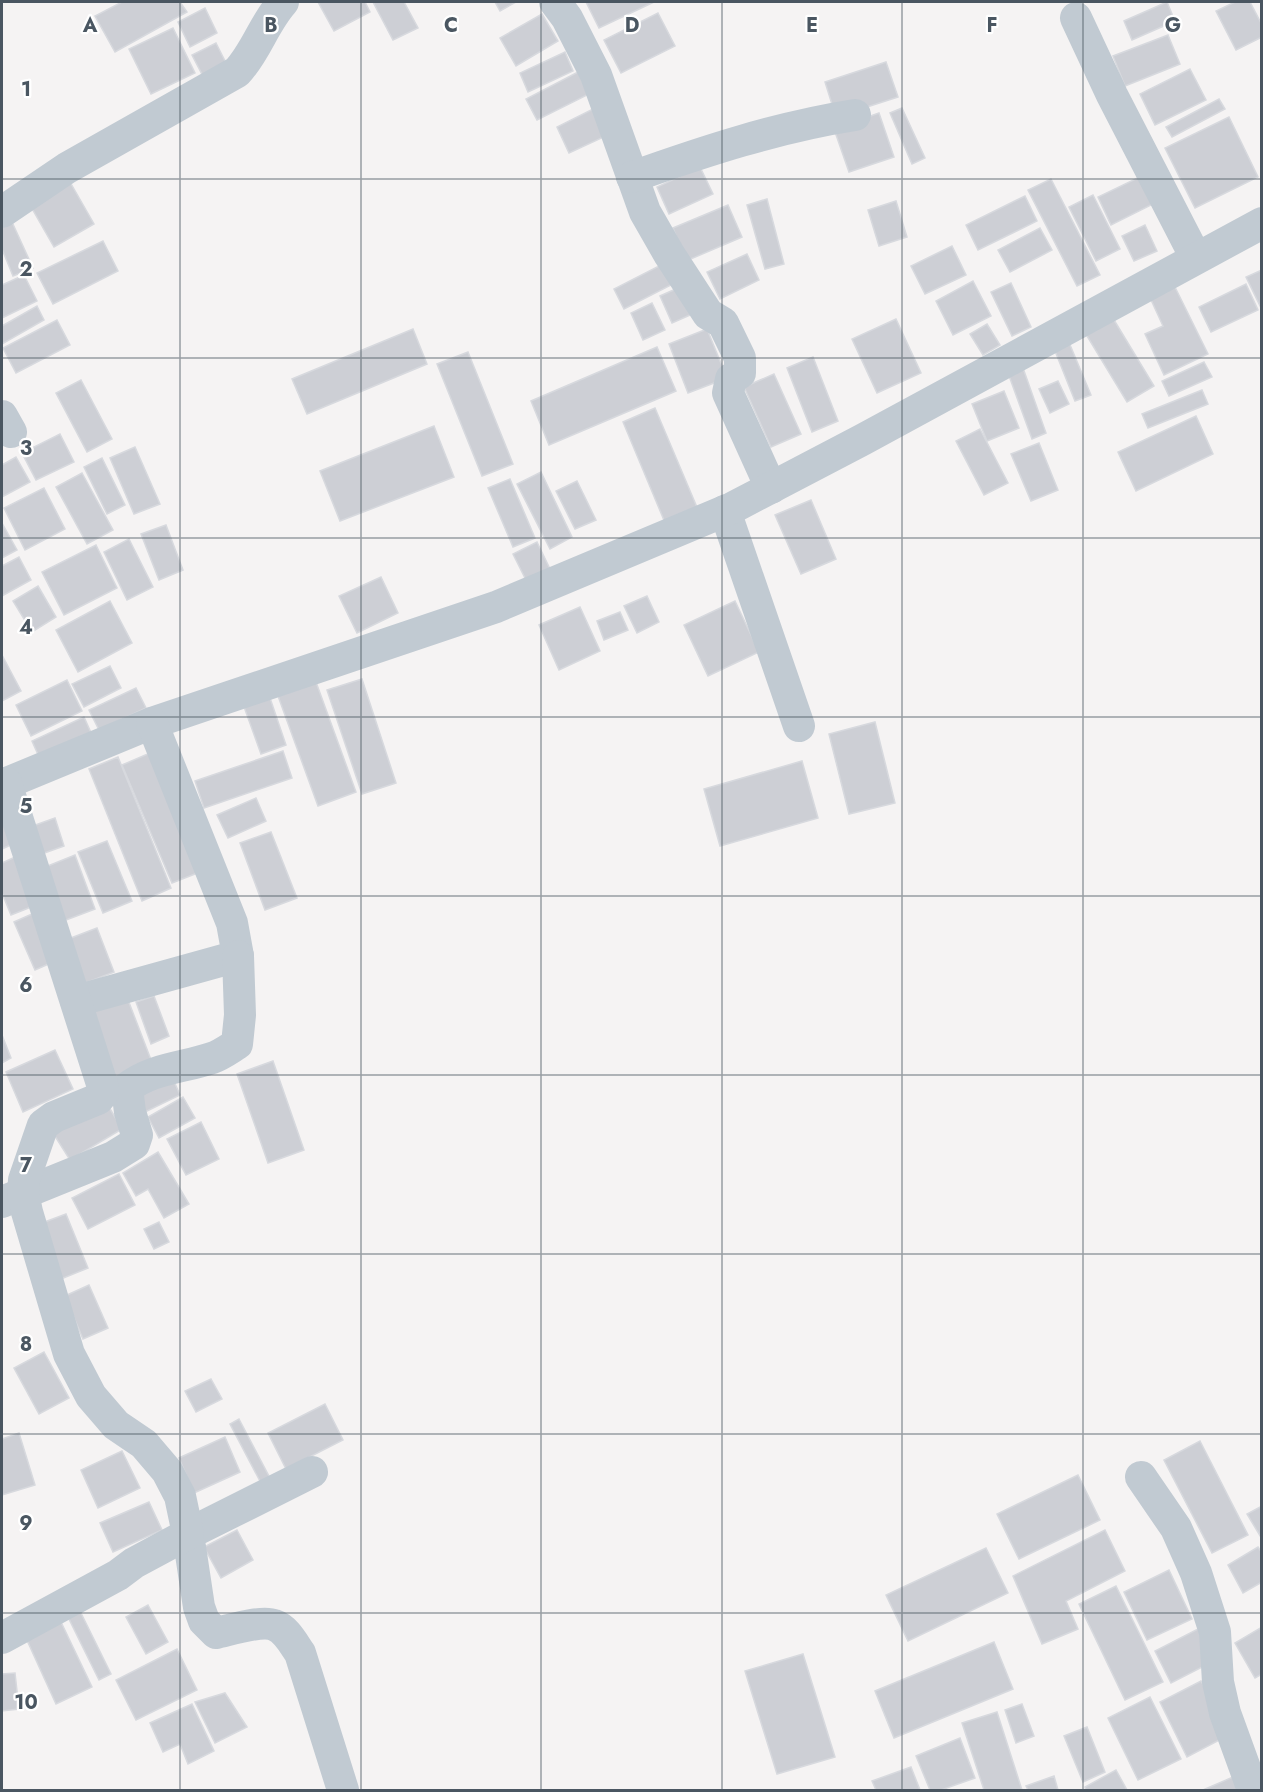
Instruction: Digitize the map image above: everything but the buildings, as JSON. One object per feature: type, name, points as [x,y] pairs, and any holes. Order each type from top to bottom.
[{"type":"street","points":[[2,212],[67,168],[237,72],[246,62],[264,29],[284,2]]},
{"type":"street","points":[[555,2],[567,18],[596,75],[645,212],[708,314],[723,323],[740,358],[740,373],[731,379],[728,393],[771,488]]},
{"type":"street","points":[[1076,18],[1102,75],[1196,258]]},
{"type":"street","points":[[632,177],[713,148],[814,122],[855,116]]},
{"type":"street","points":[[12,1197],[26,1175],[43,1125],[54,1117],[98,1099],[103,1093],[99,1071],[4,784],[152,723],[496,607],[725,511],[1262,223]]},
{"type":"street","points":[[725,511],[799,726]]},
{"type":"street","points":[[12,1197],[113,1157],[134,1144],[137,1135],[130,1112],[127,1088],[138,1080],[167,1069],[214,1058],[237,1044],[240,1015],[238,956],[232,923],[152,723]]},
{"type":"street","points":[[76,1001],[238,956]]},
{"type":"street","points":[[12,1197],[69,1354],[92,1396],[116,1425],[144,1444],[167,1471],[180,1496],[199,1607],[204,1621],[216,1633],[258,1624],[274,1624],[287,1634],[300,1653],[343,1791]]},
{"type":"street","points":[[2,1638],[118,1575],[134,1563],[188,1533],[312,1472]]},
{"type":"street","points":[[1141,1477],[1176,1528],[1196,1573],[1215,1632],[1218,1682],[1226,1713],[1253,1791]]}]
